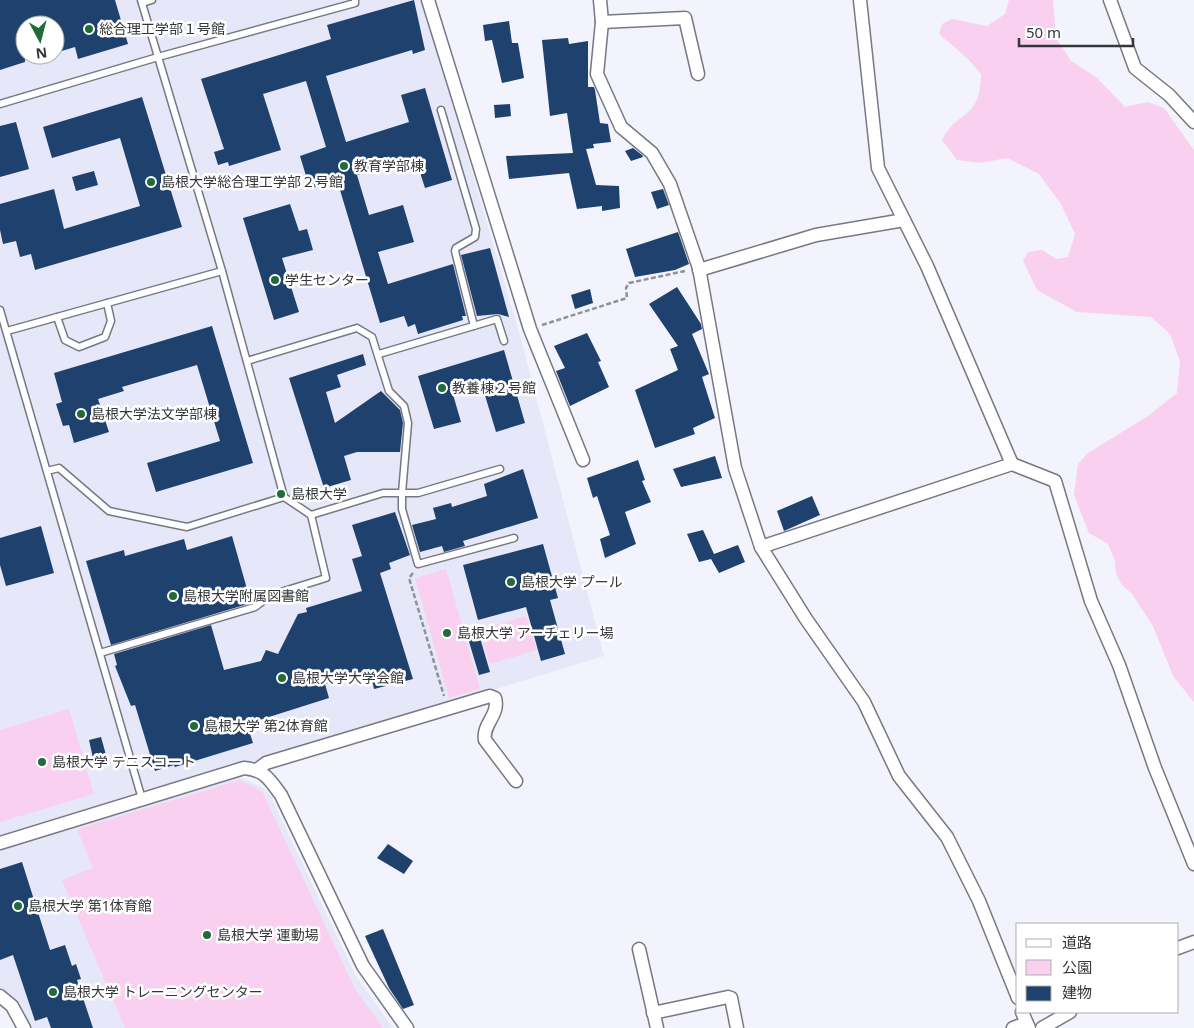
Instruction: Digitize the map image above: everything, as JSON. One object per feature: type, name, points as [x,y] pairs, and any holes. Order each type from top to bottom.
[{"type":"street","points":[[428,0],[530,329],[583,460]]},
{"type":"street","points":[[600,0],[602,22],[597,74],[620,127],[652,153],[670,184],[699,269],[735,468],[761,548],[806,618],[864,702],[899,776],[947,837],[979,901],[1016,993]]},
{"type":"street","points":[[860,0],[878,168],[927,266],[1012,464]]},
{"type":"street","points":[[1110,0],[1135,68],[1169,95],[1194,122]]},
{"type":"street","points":[[602,22],[686,18],[698,74]]},
{"type":"street","points":[[699,269],[816,235],[904,220]]},
{"type":"street","points":[[761,548],[1012,464],[1054,481],[1091,601],[1119,665],[1155,768],[1194,864]]},
{"type":"street","points":[[258,769],[266,763],[485,696],[495,698],[496,708],[484,732],[485,740],[516,781]]},
{"type":"street","points":[[0,843],[244,768],[258,769],[269,778],[281,795],[363,966],[407,1028]]},
{"type":"street","points":[[1179,948],[1194,942]]},
{"type":"street","points":[[639,950],[657,1028]]},
{"type":"street","points":[[0,996],[12,1006],[24,1028]]},
{"type":"street","points":[[653,1013],[728,997],[731,998],[738,1028]]},
{"type":"street","points":[[1042,1028],[1068,1013]]},
{"type":"street","points":[[1013,1028],[1026,1021]]},
{"type":"lane","points":[[100,653],[255,607],[271,595],[326,578],[311,515],[284,497],[222,270],[141,1],[152,0]]},
{"type":"lane","points":[[0,104],[158,57],[355,3],[355,0]]},
{"type":"lane","points":[[441,110],[476,229],[475,237],[456,248],[455,251],[474,326]]},
{"type":"lane","points":[[7,331],[222,270]]},
{"type":"lane","points":[[56,317],[62,336],[68,344],[79,347],[101,341],[108,332],[110,321],[107,303]]},
{"type":"lane","points":[[0,312],[142,799]]},
{"type":"lane","points":[[379,354],[497,319],[504,341]]},
{"type":"lane","points":[[247,361],[357,328],[372,337],[379,354],[389,391],[404,406],[408,423],[402,509],[418,564],[514,538]]},
{"type":"lane","points":[[47,471],[59,468],[109,511],[187,527],[284,497]]},
{"type":"lane","points":[[311,515],[383,493],[418,493],[500,469]]},
{"type":"path","points":[[530,329],[626,298],[626,288],[629,283],[699,269]]},
{"type":"path","points":[[418,564],[409,578],[448,707]]},
{"type":"shaded area","name":"島根大学","points":[[0,0],[422,0],[519,332],[604,656],[267,759],[0,837]]},
{"type":"shaded area","name":"島根大学 運動場","points":[[240,777],[262,787],[270,795],[356,976],[393,1028],[31,1028],[15,998],[0,988],[0,851]]},
{"type":"green space","points":[[1009,0],[1053,0],[1056,38],[1071,61],[1096,77],[1125,107],[1148,102],[1164,108],[1194,150],[1194,702],[1173,676],[1153,626],[1116,574],[1115,561],[1108,544],[1089,533],[1074,495],[1078,464],[1088,453],[1148,416],[1177,393],[1180,361],[1170,334],[1151,317],[1077,312],[1037,290],[1023,261],[1028,252],[1042,250],[1056,259],[1068,257],[1075,234],[1061,204],[1039,174],[1007,158],[980,163],[957,160],[942,140],[955,123],[973,107],[980,89],[981,74],[968,59],[939,34],[942,24],[952,19],[987,26],[1005,14]]},
{"type":"green space","name":"島根大学 アーチェリー場","points":[[446,569],[480,689],[449,698],[415,578]]},
{"type":"green space","points":[[526,616],[537,650],[490,664],[479,630]]},
{"type":"green space","name":"島根大学 テニスコート","points":[[69,709],[94,794],[0,822],[0,730]]},
{"type":"green space","name":"島根大学 運動場","points":[[240,780],[262,791],[355,989],[383,1028],[125,1028],[62,880],[93,868],[77,829]]},
{"type":"building","name":"総合理工学部１号館","points":[[0,0],[115,0],[128,44],[78,59],[75,47],[65,50],[65,15],[15,15],[16,65],[0,70]]},
{"type":"building","name":"教育学部棟","points":[[414,0],[425,50],[413,54],[412,50],[326,76],[346,142],[409,122],[401,95],[425,88],[452,180],[425,188],[415,157],[357,175],[369,215],[403,205],[414,242],[378,252],[388,284],[453,264],[466,316],[462,316],[463,320],[418,334],[415,324],[408,327],[404,316],[380,323],[337,180],[310,189],[300,156],[326,147],[306,81],[263,94],[281,150],[229,166],[228,162],[218,165],[214,152],[224,149],[201,79],[331,39],[327,25]]},
{"type":"building","points":[[509,21],[512,43],[518,43],[524,78],[502,83],[492,40],[485,41],[483,25]]},
{"type":"building","points":[[568,38],[569,44],[588,41],[588,87],[594,87],[600,123],[608,124],[611,142],[593,144],[594,148],[586,149],[596,185],[619,186],[620,208],[602,211],[602,206],[577,209],[569,173],[509,179],[506,156],[573,153],[567,113],[550,116],[542,40]]},
{"type":"building","name":"島根大学総合理工学部２号館","points":[[142,97],[182,227],[35,270],[31,254],[20,257],[16,241],[3,244],[0,230],[0,204],[54,189],[64,229],[140,206],[120,138],[52,158],[43,127]]},
{"type":"building","points":[[510,104],[511,116],[495,118],[494,105]]},
{"type":"building","points":[[16,122],[29,169],[0,177],[0,126]]},
{"type":"building","points":[[633,148],[643,157],[631,161],[625,151]]},
{"type":"building","points":[[94,171],[98,185],[76,191],[72,177]]},
{"type":"building","points":[[663,189],[669,205],[657,209],[651,192]]},
{"type":"building","name":"学生センター","points":[[290,204],[299,231],[307,229],[313,250],[282,258],[299,312],[274,320],[243,218]]},
{"type":"building","points":[[678,232],[689,264],[675,270],[635,277],[626,249]]},
{"type":"building","points":[[490,248],[509,317],[498,314],[477,316],[461,255]]},
{"type":"building","points":[[677,287],[701,324],[702,329],[692,334],[709,374],[702,377],[715,418],[693,428],[695,434],[655,448],[635,390],[678,370],[670,349],[678,346],[649,304]]},
{"type":"building","points":[[590,289],[593,303],[575,309],[571,295]]},
{"type":"building","name":"島根大学法文学部棟","points":[[212,326],[253,463],[156,492],[147,463],[220,441],[197,365],[122,387],[124,391],[98,399],[109,432],[74,443],[69,425],[63,426],[56,404],[62,402],[54,373]]},
{"type":"building","points":[[587,333],[601,361],[598,362],[609,387],[570,406],[556,371],[565,368],[554,346]]},
{"type":"building","name":"教養棟２号館","points":[[504,350],[525,423],[496,432],[481,382],[452,391],[461,422],[434,429],[418,376]]},
{"type":"building","points":[[363,354],[366,365],[337,375],[341,387],[326,392],[335,423],[381,391],[400,410],[403,423],[400,452],[357,452],[344,456],[351,480],[324,488],[289,378]]},
{"type":"building","points":[[715,456],[722,478],[681,487],[673,469]]},
{"type":"building","points":[[638,460],[645,480],[642,481],[651,502],[625,512],[636,544],[605,558],[600,539],[610,535],[597,496],[593,498],[587,478]]},
{"type":"building","points":[[523,469],[538,518],[463,541],[465,546],[444,552],[442,546],[420,552],[412,525],[436,519],[433,508],[451,503],[452,507],[487,496],[484,484]]},
{"type":"building","points":[[812,496],[820,515],[784,531],[777,511]]},
{"type":"building","points":[[395,512],[410,555],[389,563],[391,569],[380,573],[413,679],[374,689],[370,670],[325,684],[329,698],[247,724],[253,743],[175,767],[174,765],[155,771],[135,705],[131,706],[115,666],[117,665],[114,654],[211,625],[224,670],[261,661],[266,650],[278,654],[298,614],[307,612],[306,608],[362,591],[352,559],[362,556],[352,525]]},
{"type":"building","points":[[41,526],[54,573],[6,586],[0,565],[0,538]]},
{"type":"building","points":[[703,530],[714,554],[738,545],[745,562],[719,573],[711,559],[699,562],[687,534]]},
{"type":"building","name":"島根大学附属図書館","points":[[232,536],[251,603],[111,645],[86,561],[124,550],[125,556],[184,539],[187,550]]},
{"type":"building","name":"島根大学 プール","points":[[543,544],[558,598],[550,600],[565,654],[541,661],[526,607],[478,620],[463,565]]},
{"type":"building","points":[[478,631],[490,672],[479,675],[467,635]]},
{"type":"building","points":[[101,737],[106,755],[93,758],[89,740]]},
{"type":"building","points":[[388,844],[413,861],[404,874],[377,858]]},
{"type":"building","points":[[22,862],[50,950],[65,945],[72,966],[76,964],[81,979],[77,980],[93,1028],[51,1028],[47,1017],[35,1021],[13,955],[0,960],[0,869]]},
{"type":"building","points":[[383,929],[414,1005],[403,1009],[389,988],[365,936]]},
{"type":"place","name":"総合理工学部１号館","points":[[89,29]]},
{"type":"place","name":"教育学部棟","points":[[344,166]]},
{"type":"place","name":"島根大学総合理工学部２号館","points":[[151,182]]},
{"type":"place","name":"学生センター","points":[[275,280]]},
{"type":"place","name":"教養棟２号館","points":[[442,388]]},
{"type":"place","name":"島根大学法文学部棟","points":[[81,414]]},
{"type":"place","name":"島根大学","points":[[281,494]]},
{"type":"place","name":"島根大学 プール","points":[[511,582]]},
{"type":"place","name":"島根大学附属図書館","points":[[173,596]]},
{"type":"place","name":"島根大学 アーチェリー場","points":[[447,633]]},
{"type":"place","name":"島根大学大学会館","points":[[282,678]]},
{"type":"place","name":"島根大学 第2体育館","points":[[194,726]]},
{"type":"place","name":"島根大学 テニスコート","points":[[42,762]]},
{"type":"place","name":"島根大学 第1体育館","points":[[18,906]]},
{"type":"place","name":"島根大学 運動場","points":[[207,935]]},
{"type":"place","name":"島根大学 トレーニングセンター","points":[[53,992]]}]
